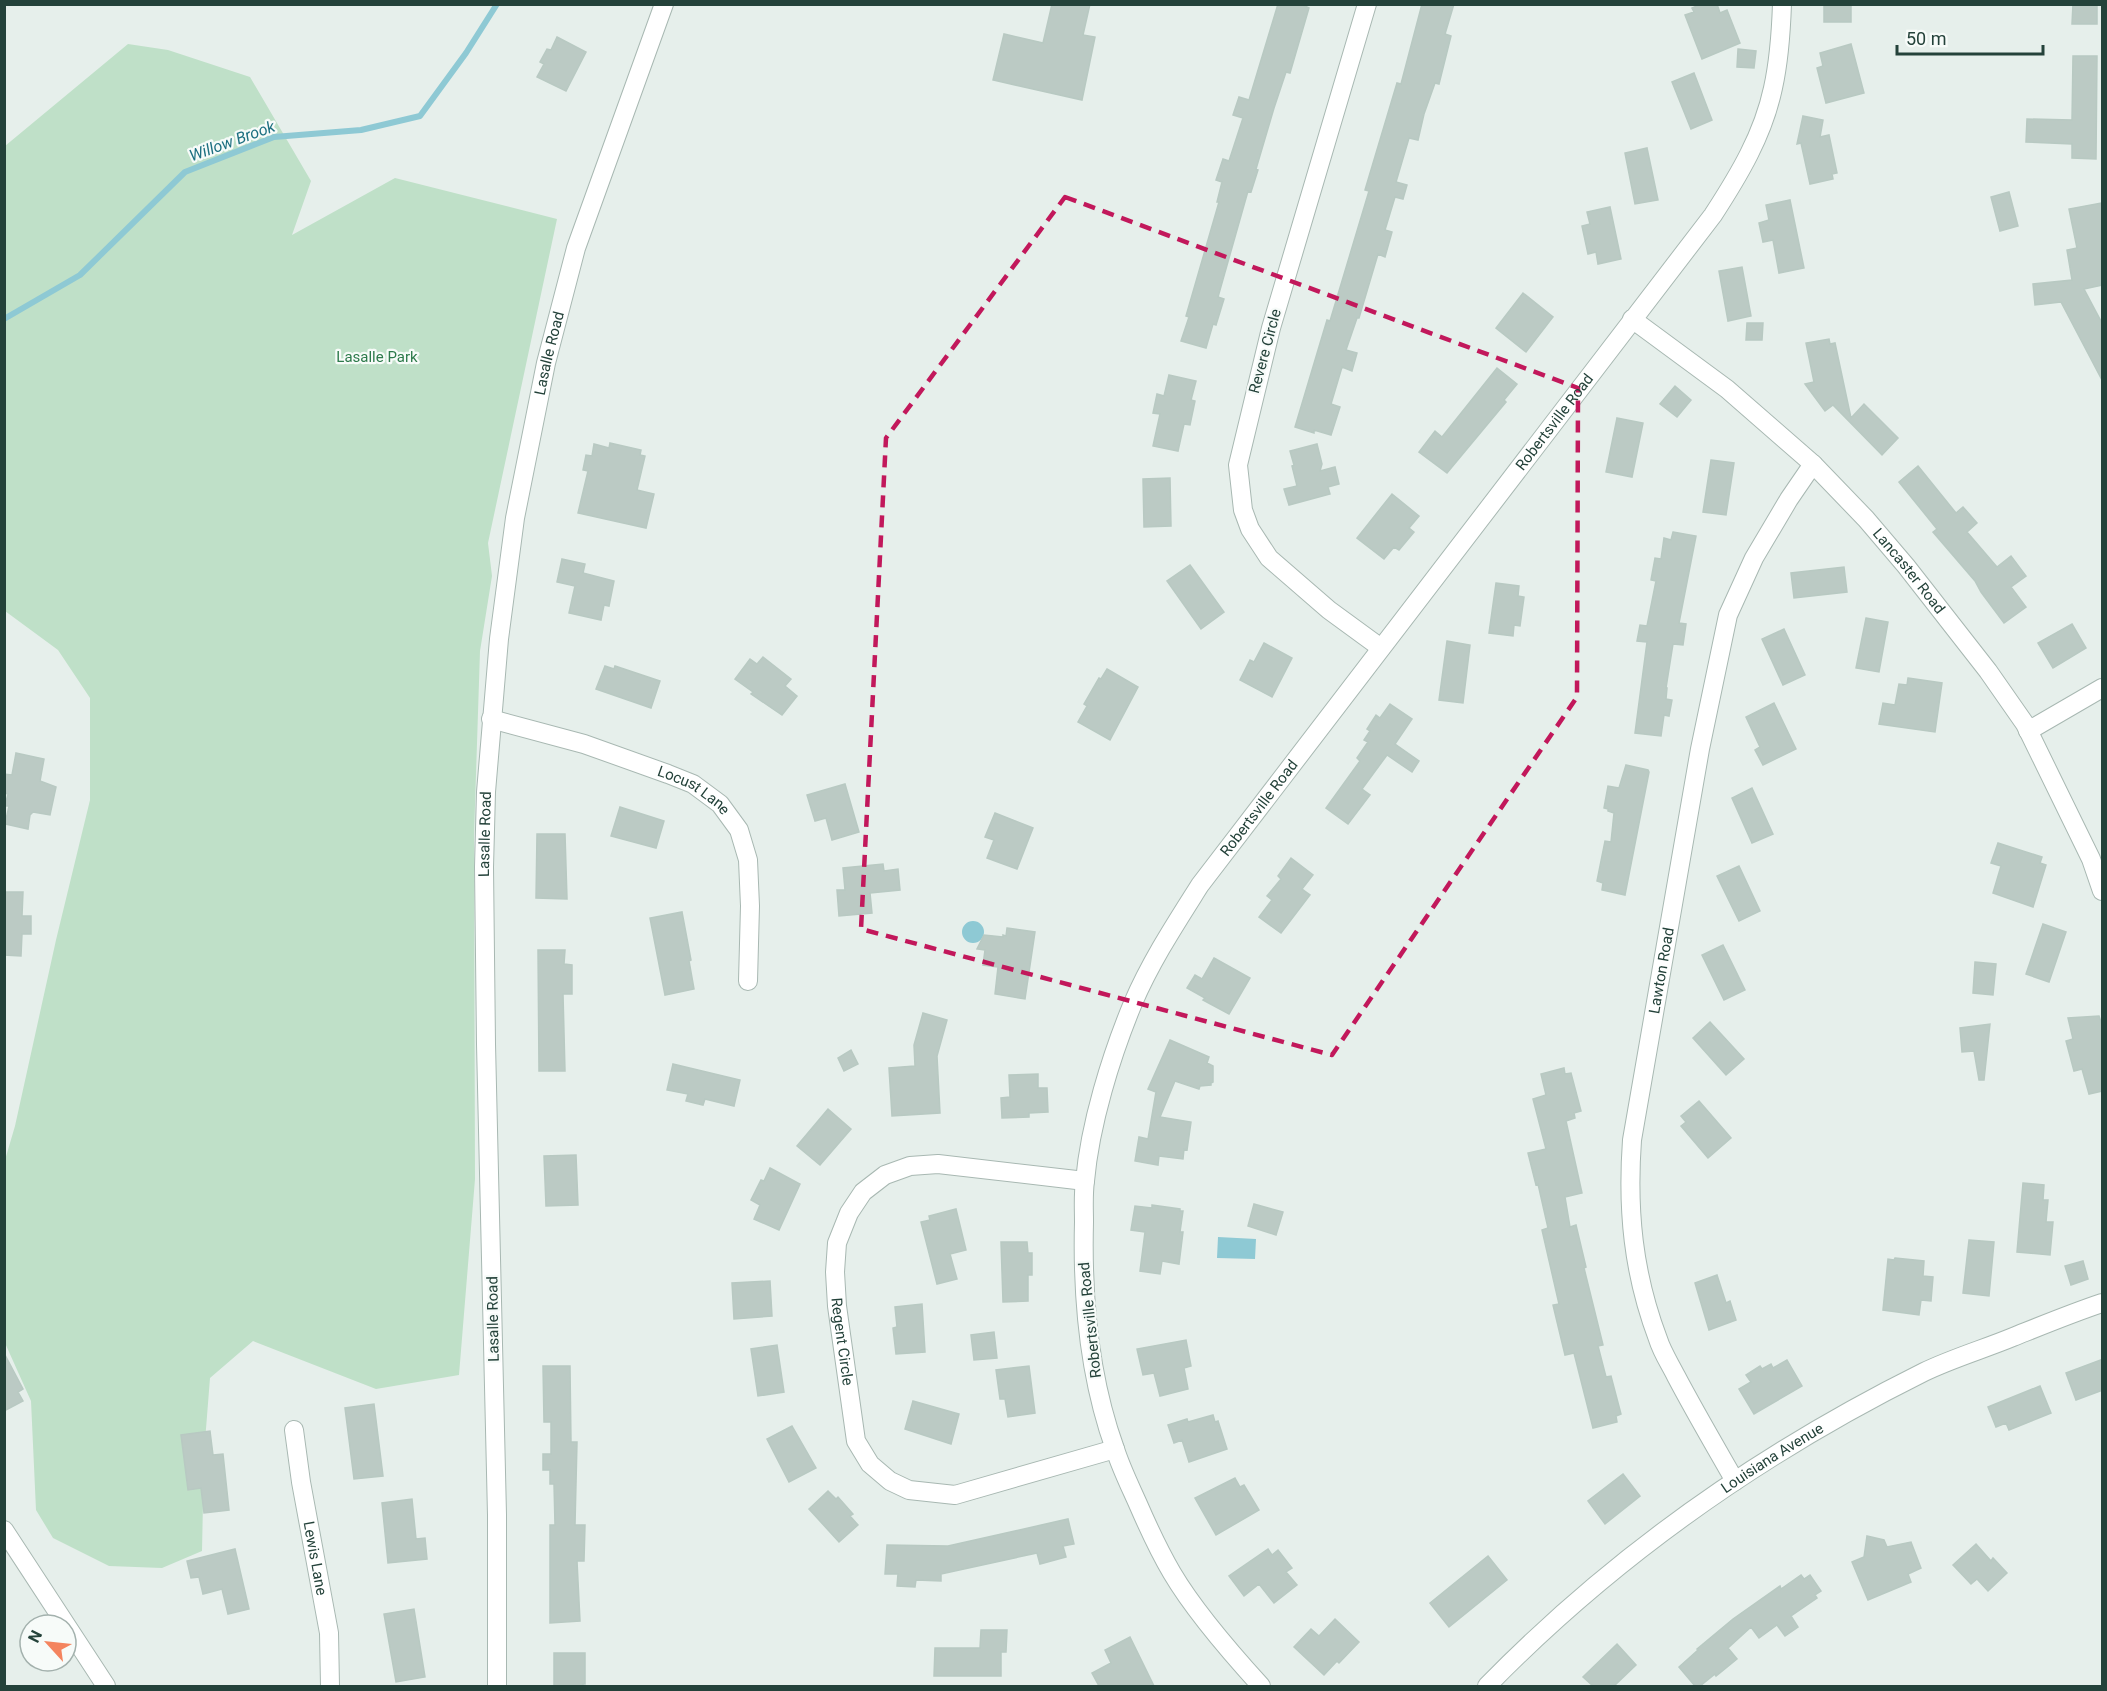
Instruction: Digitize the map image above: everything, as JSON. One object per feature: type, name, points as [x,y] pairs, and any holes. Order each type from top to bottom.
[{"type":"street","name":"Lasalle Road","points":[[497,1686],[497,1515],[484,867],[491,719],[515,518],[546,363],[576,248],[664,4]]},
{"type":"street","name":"Revere Circle","points":[[1367,4],[1271,328],[1238,465],[1243,510],[1250,529],[1269,558],[1329,610],[1381,648]]},
{"type":"street","name":"Robertsville Road","points":[[1261,1686],[1224,1646],[1172,1574],[1149,1529],[1115,1449],[1092,1361],[1083,1281],[1085,1181],[1097,1116],[1112,1059],[1153,962],[1200,885],[1713,214],[1737,178],[1751,151],[1773,90],[1780,47],[1782,4]]},
{"type":"street","name":"Lancaster Road","points":[[1632,319],[1727,389],[1812,464],[1866,519],[1912,573],[1988,671],[2028,731],[2091,859],[2103,891]]},
{"type":"street","name":"Lawton Road","points":[[1735,1481],[1694,1410],[1658,1340],[1639,1277],[1632,1236],[1629,1186],[1632,1140],[1700,749],[1728,615],[1754,558],[1788,499],[1812,464]]},
{"type":"street","points":[[2028,731],[2103,688]]},
{"type":"street","name":"Locust Lane","points":[[491,719],[584,744],[668,774],[693,784],[720,804],[739,830],[748,860],[750,906],[748,981]]},
{"type":"street","name":"Regent Circle","points":[[1085,1181],[938,1164],[910,1166],[885,1175],[863,1192],[849,1213],[837,1243],[835,1272],[837,1306],[856,1441],[870,1464],[890,1481],[909,1490],[955,1495],[1115,1449]]},
{"type":"street","name":"Louisiana Avenue","points":[[1487,1686],[1546,1628],[1635,1554],[1735,1481],[1859,1407],[1927,1371],[2103,1303]]},
{"type":"street","name":"Lewis Lane","points":[[294,1430],[300,1477],[329,1633],[330,1686]]},
{"type":"street","points":[[4,1530],[106,1686]]},
{"type":"highlighted area","points":[[1065,197],[1578,388],[1577,697],[1332,1055],[861,929],[886,438]]},
{"type":"green space","name":"Lasalle Park","points":[[128,44],[168,50],[250,77],[311,181],[292,235],[395,178],[557,219],[488,543],[492,576],[480,651],[474,836],[475,1179],[459,1375],[376,1389],[253,1341],[210,1378],[204,1454],[202,1551],[162,1568],[109,1566],[53,1538],[36,1510],[31,1401],[5,1343],[5,1160],[15,1126],[90,800],[90,698],[58,650],[5,611],[5,146]]},
{"type":"water","points":[[973,921],[981,924],[984,932],[981,940],[973,943],[965,940],[962,932],[965,924]]},
{"type":"water","points":[[1218,1237],[1256,1239],[1255,1259],[1217,1258]]},
{"type":"building","points":[[1052,4],[1090,4],[1083,35],[1095,37],[1082,100],[993,80],[1004,34],[1043,43]]},
{"type":"building","points":[[1278,4],[1301,4],[1309,8],[1290,73],[1286,72],[1274,108],[1251,192],[1248,191],[1218,297],[1224,299],[1206,348],[1181,341],[1189,317],[1186,316],[1219,202],[1217,202],[1222,182],[1216,180],[1223,159],[1229,161],[1243,118],[1233,115],[1239,97],[1249,100]]},
{"type":"building","points":[[1422,4],[1454,4],[1445,34],[1451,36],[1439,84],[1435,83],[1418,140],[1409,138],[1396,182],[1407,185],[1403,199],[1395,197],[1385,230],[1392,232],[1385,257],[1378,254],[1359,318],[1357,318],[1346,350],[1357,353],[1352,371],[1342,367],[1331,404],[1340,407],[1331,435],[1314,430],[1314,433],[1295,427],[1327,320],[1330,321],[1369,191],[1365,190],[1397,83],[1401,84]]},
{"type":"building","points":[[1701,4],[1717,4],[1720,13],[1727,10],[1740,43],[1702,59],[1685,15],[1694,12],[1692,8]]},
{"type":"building","points":[[1824,4],[1851,4],[1851,22],[1824,22]]},
{"type":"building","points":[[2073,4],[2097,4],[2097,24],[2072,24]]},
{"type":"building","points":[[557,37],[586,52],[566,91],[537,77],[544,64],[540,62],[547,49],[551,50]]},
{"type":"building","points":[[1851,44],[1864,93],[1826,103],[1817,68],[1823,66],[1820,53]]},
{"type":"building","points":[[1738,49],[1756,51],[1754,68],[1737,67]]},
{"type":"building","points":[[2073,56],[2097,56],[2096,159],[2072,158],[2072,144],[2026,142],[2027,119],[2072,120]]},
{"type":"building","points":[[1694,73],[1712,120],[1691,129],[1672,82]]},
{"type":"building","points":[[1803,116],[1823,120],[1820,137],[1829,135],[1837,173],[1832,174],[1833,179],[1810,184],[1801,143],[1797,144]]},
{"type":"building","points":[[1647,148],[1658,200],[1635,204],[1625,153]]},
{"type":"building","points":[[2009,192],[2018,226],[2000,231],[1991,197]]},
{"type":"building","points":[[1790,200],[1804,268],[1779,273],[1773,240],[1763,242],[1759,223],[1769,220],[1766,205]]},
{"type":"building","points":[[2101,203],[2103,285],[2084,289],[2103,325],[2103,382],[2061,302],[2035,305],[2033,284],[2072,280],[2067,250],[2077,248],[2069,209]]},
{"type":"building","points":[[1610,207],[1621,259],[1598,264],[1596,252],[1588,254],[1582,226],[1590,224],[1587,212]]},
{"type":"building","points":[[1742,267],[1751,316],[1728,321],[1719,271]]},
{"type":"building","points":[[1523,293],[1553,317],[1526,352],[1496,328]]},
{"type":"building","points":[[1747,323],[1763,323],[1762,340],[1746,340]]},
{"type":"building","points":[[1829,339],[1830,344],[1835,343],[1851,418],[1864,404],[1898,438],[1882,455],[1833,405],[1825,411],[1805,384],[1814,382],[1806,343]]},
{"type":"building","points":[[1497,368],[1517,384],[1504,400],[1506,402],[1447,473],[1419,452],[1435,431],[1442,437]]},
{"type":"building","points":[[1169,375],[1196,381],[1191,400],[1195,401],[1190,425],[1184,424],[1178,451],[1153,446],[1160,414],[1153,413],[1157,394],[1164,396]]},
{"type":"building","points":[[1675,386],[1691,400],[1677,417],[1660,404]]},
{"type":"building","points":[[1617,418],[1643,423],[1632,477],[1606,472]]},
{"type":"building","points":[[610,443],[641,450],[640,455],[645,456],[637,490],[654,494],[646,528],[578,513],[588,471],[583,470],[586,455],[592,456],[594,444],[609,448]]},
{"type":"building","points":[[1317,444],[1322,464],[1320,471],[1335,467],[1339,484],[1328,487],[1330,494],[1289,505],[1284,489],[1297,486],[1290,451]]},
{"type":"building","points":[[1711,460],[1734,463],[1726,515],[1703,512]]},
{"type":"building","points":[[1918,466],[1956,513],[1963,507],[1977,523],[1967,532],[1997,567],[2011,556],[2026,576],[2011,587],[2026,607],[2004,623],[1975,581],[1933,532],[1937,529],[1899,482]]},
{"type":"building","points":[[1170,478],[1171,526],[1144,527],[1143,479]]},
{"type":"building","points":[[1392,494],[1419,516],[1409,528],[1414,532],[1399,550],[1394,547],[1384,559],[1357,538]]},
{"type":"building","points":[[1673,532],[1696,536],[1679,623],[1686,624],[1683,645],[1673,644],[1666,688],[1666,699],[1672,700],[1669,716],[1664,715],[1661,736],[1635,733],[1647,642],[1637,641],[1640,625],[1647,626],[1656,581],[1651,580],[1655,558],[1661,559],[1664,538],[1671,540]]},
{"type":"building","points":[[562,559],[585,564],[583,573],[614,581],[609,606],[604,605],[601,620],[569,613],[575,586],[557,582]]},
{"type":"building","points":[[1190,565],[1224,612],[1201,629],[1167,581]]},
{"type":"building","points":[[1844,567],[1847,592],[1794,598],[1791,573]]},
{"type":"building","points":[[1496,583],[1519,586],[1518,596],[1524,597],[1520,626],[1514,625],[1513,636],[1489,633]]},
{"type":"building","points":[[1866,618],[1888,622],[1879,672],[1856,668]]},
{"type":"building","points":[[2072,624],[2086,648],[2053,668],[2038,643]]},
{"type":"building","points":[[1784,629],[1805,675],[1783,685],[1762,639]]},
{"type":"building","points":[[1447,641],[1470,645],[1463,703],[1439,700]]},
{"type":"building","points":[[1264,643],[1292,658],[1272,697],[1240,680],[1250,660],[1254,662]]},
{"type":"building","points":[[763,657],[791,679],[785,686],[797,696],[782,715],[751,694],[753,692],[735,679],[750,659],[757,664]]},
{"type":"building","points":[[605,666],[614,669],[615,666],[660,681],[651,708],[596,689]]},
{"type":"building","points":[[1107,669],[1138,687],[1110,740],[1078,722],[1087,706],[1084,704]]},
{"type":"building","points":[[1908,678],[1942,683],[1935,732],[1879,724],[1883,703],[1895,705],[1899,684],[1907,685]]},
{"type":"building","points":[[1774,703],[1796,749],[1763,765],[1755,750],[1760,747],[1746,717]]},
{"type":"building","points":[[1390,704],[1412,719],[1395,744],[1419,761],[1412,772],[1387,755],[1362,789],[1370,795],[1348,824],[1326,808],[1360,761],[1357,758],[1368,742],[1364,740],[1370,731],[1367,729],[1376,715],[1380,718]]},
{"type":"building","points":[[16,753],[44,759],[40,781],[56,787],[50,815],[33,812],[30,815],[28,829],[5,824],[9,806],[5,806],[8,794],[4,793],[4,774],[12,775]]},
{"type":"building","points":[[1626,765],[1649,772],[1625,895],[1602,890],[1603,883],[1597,881],[1605,841],[1611,842],[1614,813],[1604,808],[1608,786],[1619,788]]},
{"type":"building","points":[[845,784],[859,832],[832,840],[826,818],[815,821],[807,795]]},
{"type":"building","points":[[1752,788],[1773,834],[1752,843],[1732,798]]},
{"type":"building","points":[[620,807],[664,821],[656,848],[611,836]]},
{"type":"building","points":[[995,813],[1033,828],[1017,869],[987,858],[994,840],[985,837]]},
{"type":"building","points":[[537,834],[565,834],[567,899],[536,898]]},
{"type":"building","points":[[1998,843],[2042,857],[2040,863],[2046,865],[2033,907],[1993,893],[2001,866],[1991,863]]},
{"type":"building","points":[[1291,858],[1313,875],[1302,889],[1310,895],[1281,933],[1259,917],[1272,900],[1267,896],[1281,879],[1278,876]]},
{"type":"building","points":[[883,864],[884,871],[898,869],[900,890],[870,893],[872,913],[839,916],[837,890],[845,890],[843,868]]},
{"type":"building","points":[[1739,866],[1760,911],[1739,921],[1717,876]]},
{"type":"building","points":[[4,892],[23,892],[22,916],[31,916],[31,934],[22,934],[21,956],[4,955]]},
{"type":"building","points":[[682,912],[694,989],[665,995],[650,918]]},
{"type":"building","points":[[2043,924],[2066,932],[2049,982],[2026,974]]},
{"type":"building","points":[[1007,928],[1035,932],[1025,999],[995,994],[998,967],[983,965],[985,950],[977,949],[984,935],[1003,937],[1003,935],[1006,936]]},
{"type":"building","points":[[1723,945],[1745,990],[1724,1000],[1702,955]]},
{"type":"building","points":[[538,950],[565,950],[564,964],[572,965],[572,994],[563,994],[565,1071],[539,1071]]},
{"type":"building","points":[[1214,958],[1250,978],[1229,1014],[1187,988],[1195,975],[1202,979]]},
{"type":"building","points":[[1975,962],[1996,964],[1993,995],[1973,993]]},
{"type":"building","points":[[923,1013],[947,1020],[937,1056],[940,1113],[892,1116],[889,1068],[915,1066],[914,1045]]},
{"type":"building","points":[[2099,1016],[2103,1028],[2103,1091],[2089,1094],[2082,1069],[2074,1071],[2066,1041],[2073,1039],[2068,1018]]},
{"type":"building","points":[[1710,1022],[1744,1059],[1726,1075],[1693,1038]]},
{"type":"building","points":[[1990,1024],[1984,1080],[1979,1080],[1974,1051],[1962,1052],[1960,1028]]},
{"type":"building","points":[[1170,1040],[1209,1057],[1207,1063],[1213,1066],[1213,1082],[1211,1085],[1200,1086],[1199,1089],[1175,1081],[1160,1117],[1191,1122],[1187,1150],[1184,1149],[1183,1159],[1159,1156],[1158,1165],[1135,1161],[1139,1137],[1148,1139],[1156,1092],[1148,1089]]},
{"type":"building","points":[[851,1050],[858,1064],[844,1071],[838,1058]]},
{"type":"building","points":[[673,1064],[740,1080],[734,1106],[705,1099],[703,1105],[686,1101],[688,1094],[667,1090]]},
{"type":"building","points":[[1564,1068],[1565,1074],[1571,1073],[1581,1111],[1574,1113],[1575,1118],[1566,1121],[1582,1193],[1565,1197],[1570,1227],[1576,1225],[1586,1267],[1584,1268],[1603,1345],[1598,1346],[1606,1377],[1611,1376],[1621,1414],[1616,1416],[1617,1422],[1593,1428],[1574,1353],[1565,1355],[1553,1305],[1559,1304],[1542,1230],[1548,1228],[1528,1153],[1546,1149],[1533,1099],[1546,1095],[1541,1074]]},
{"type":"building","points":[[1038,1074],[1038,1088],[1047,1088],[1048,1112],[1029,1113],[1029,1117],[1002,1118],[1001,1098],[1010,1097],[1009,1075]]},
{"type":"building","points":[[1699,1101],[1731,1138],[1708,1158],[1681,1126],[1686,1122],[1681,1116]]},
{"type":"building","points":[[828,1109],[851,1129],[820,1165],[797,1146]]},
{"type":"building","points":[[576,1155],[578,1205],[546,1206],[544,1156]]},
{"type":"building","points":[[770,1168],[800,1184],[779,1230],[754,1219],[760,1205],[751,1200]]},
{"type":"building","points":[[2023,1183],[2044,1185],[2043,1200],[2048,1200],[2046,1222],[2053,1222],[2050,1255],[2017,1252]]},
{"type":"building","points":[[1254,1204],[1283,1212],[1276,1235],[1248,1226]]},
{"type":"building","points":[[1152,1205],[1183,1211],[1179,1264],[1162,1261],[1160,1274],[1140,1271],[1145,1232],[1131,1230],[1135,1206],[1152,1208]]},
{"type":"building","points":[[956,1209],[966,1250],[950,1254],[957,1279],[937,1284],[921,1222],[930,1220],[929,1216]]},
{"type":"building","points":[[1969,1240],[1994,1242],[1989,1296],[1963,1293]]},
{"type":"building","points":[[1001,1242],[1027,1242],[1028,1253],[1032,1253],[1032,1275],[1028,1275],[1028,1301],[1003,1302]]},
{"type":"building","points":[[1895,1258],[1924,1261],[1923,1276],[1933,1277],[1931,1301],[1921,1300],[1919,1315],[1883,1310],[1888,1259],[1894,1260]]},
{"type":"building","points":[[2083,1261],[2088,1279],[2071,1285],[2065,1266]]},
{"type":"building","points":[[1717,1275],[1726,1303],[1730,1301],[1736,1320],[1709,1330],[1695,1283]]},
{"type":"building","points":[[770,1281],[772,1316],[734,1319],[732,1283]]},
{"type":"building","points":[[922,1304],[925,1352],[896,1354],[893,1328],[897,1327],[895,1307]]},
{"type":"building","points":[[994,1332],[997,1358],[974,1360],[971,1335]]},
{"type":"building","points":[[1186,1340],[1191,1366],[1184,1368],[1188,1389],[1160,1396],[1154,1373],[1143,1375],[1137,1349]]},
{"type":"building","points":[[777,1345],[784,1392],[758,1396],[751,1349]]},
{"type":"building","points":[[4,1353],[23,1389],[18,1392],[23,1401],[4,1411]]},
{"type":"building","points":[[2103,1359],[2103,1390],[2076,1400],[2066,1373]]},
{"type":"building","points":[[1787,1360],[1802,1386],[1754,1414],[1739,1389],[1751,1382],[1746,1375],[1760,1366],[1762,1369],[1771,1364],[1773,1368]]},
{"type":"building","points":[[543,1366],[570,1366],[571,1442],[577,1442],[575,1525],[585,1525],[584,1561],[577,1561],[580,1621],[550,1623],[550,1525],[555,1525],[554,1484],[550,1484],[550,1470],[543,1470],[543,1454],[551,1454],[551,1422],[544,1422]]},
{"type":"building","points":[[1029,1366],[1035,1413],[1008,1417],[1005,1399],[1000,1399],[996,1370]]},
{"type":"building","points":[[2040,1386],[2051,1413],[2009,1430],[2006,1423],[1996,1427],[1988,1407]]},
{"type":"building","points":[[913,1401],[959,1414],[951,1444],[905,1429]]},
{"type":"building","points":[[374,1404],[383,1476],[354,1479],[345,1408]]},
{"type":"building","points":[[1213,1415],[1215,1422],[1218,1421],[1227,1449],[1189,1462],[1182,1440],[1174,1443],[1168,1425]]},
{"type":"building","points":[[792,1426],[816,1468],[789,1482],[767,1439]]},
{"type":"building","points":[[210,1431],[213,1455],[223,1454],[229,1510],[204,1513],[201,1488],[188,1490],[181,1435]]},
{"type":"building","points":[[1623,1474],[1640,1496],[1605,1524],[1588,1501]]},
{"type":"building","points":[[1235,1478],[1240,1487],[1244,1485],[1259,1510],[1216,1535],[1195,1498]]},
{"type":"building","points":[[828,1491],[836,1499],[838,1497],[853,1514],[850,1516],[858,1525],[839,1542],[809,1509]]},
{"type":"building","points":[[412,1499],[416,1539],[425,1538],[427,1559],[388,1563],[382,1503]]},
{"type":"building","points":[[1068,1519],[1074,1544],[1063,1546],[1066,1557],[1040,1564],[1037,1553],[941,1574],[941,1581],[916,1580],[915,1587],[897,1586],[898,1574],[885,1574],[887,1545],[948,1546]]},
{"type":"building","points":[[1867,1536],[1884,1540],[1887,1547],[1911,1542],[1921,1568],[1908,1574],[1911,1582],[1868,1600],[1852,1562],[1864,1557]]},
{"type":"building","points":[[1976,1544],[1991,1561],[1993,1558],[2007,1573],[1988,1591],[1977,1579],[1971,1584],[1953,1565]]},
{"type":"building","points":[[235,1549],[249,1609],[228,1614],[222,1589],[203,1594],[199,1577],[191,1578],[187,1561]]},
{"type":"building","points":[[1268,1549],[1272,1555],[1278,1550],[1292,1568],[1286,1572],[1297,1585],[1274,1603],[1259,1584],[1244,1596],[1229,1576]]},
{"type":"building","points":[[1488,1556],[1507,1580],[1449,1627],[1430,1603]]},
{"type":"building","points":[[1801,1575],[1804,1579],[1810,1575],[1821,1591],[1815,1595],[1817,1598],[1791,1616],[1798,1627],[1785,1636],[1777,1625],[1759,1638],[1751,1627],[1728,1648],[1737,1659],[1716,1676],[1715,1674],[1700,1686],[1695,1686],[1679,1667],[1733,1619],[1780,1586],[1781,1589]]},
{"type":"building","points":[[414,1609],[425,1677],[396,1682],[384,1614]]},
{"type":"building","points":[[1335,1619],[1359,1642],[1324,1675],[1294,1647],[1311,1629],[1319,1636]]},
{"type":"building","points":[[981,1630],[1007,1630],[1006,1652],[1001,1652],[1001,1676],[934,1676],[935,1648],[980,1648]]},
{"type":"building","points":[[1130,1637],[1154,1686],[1099,1686],[1092,1673],[1111,1663],[1105,1650]]},
{"type":"building","points":[[1617,1644],[1636,1665],[1614,1686],[1593,1686],[1583,1677]]},
{"type":"building","points":[[554,1653],[585,1653],[585,1684],[583,1686],[554,1686]]},
{"type":"waterway","name":"Willow Brook","points":[[4,319],[80,275],[185,172],[274,137],[361,130],[420,116],[466,53],[497,4]]}]
